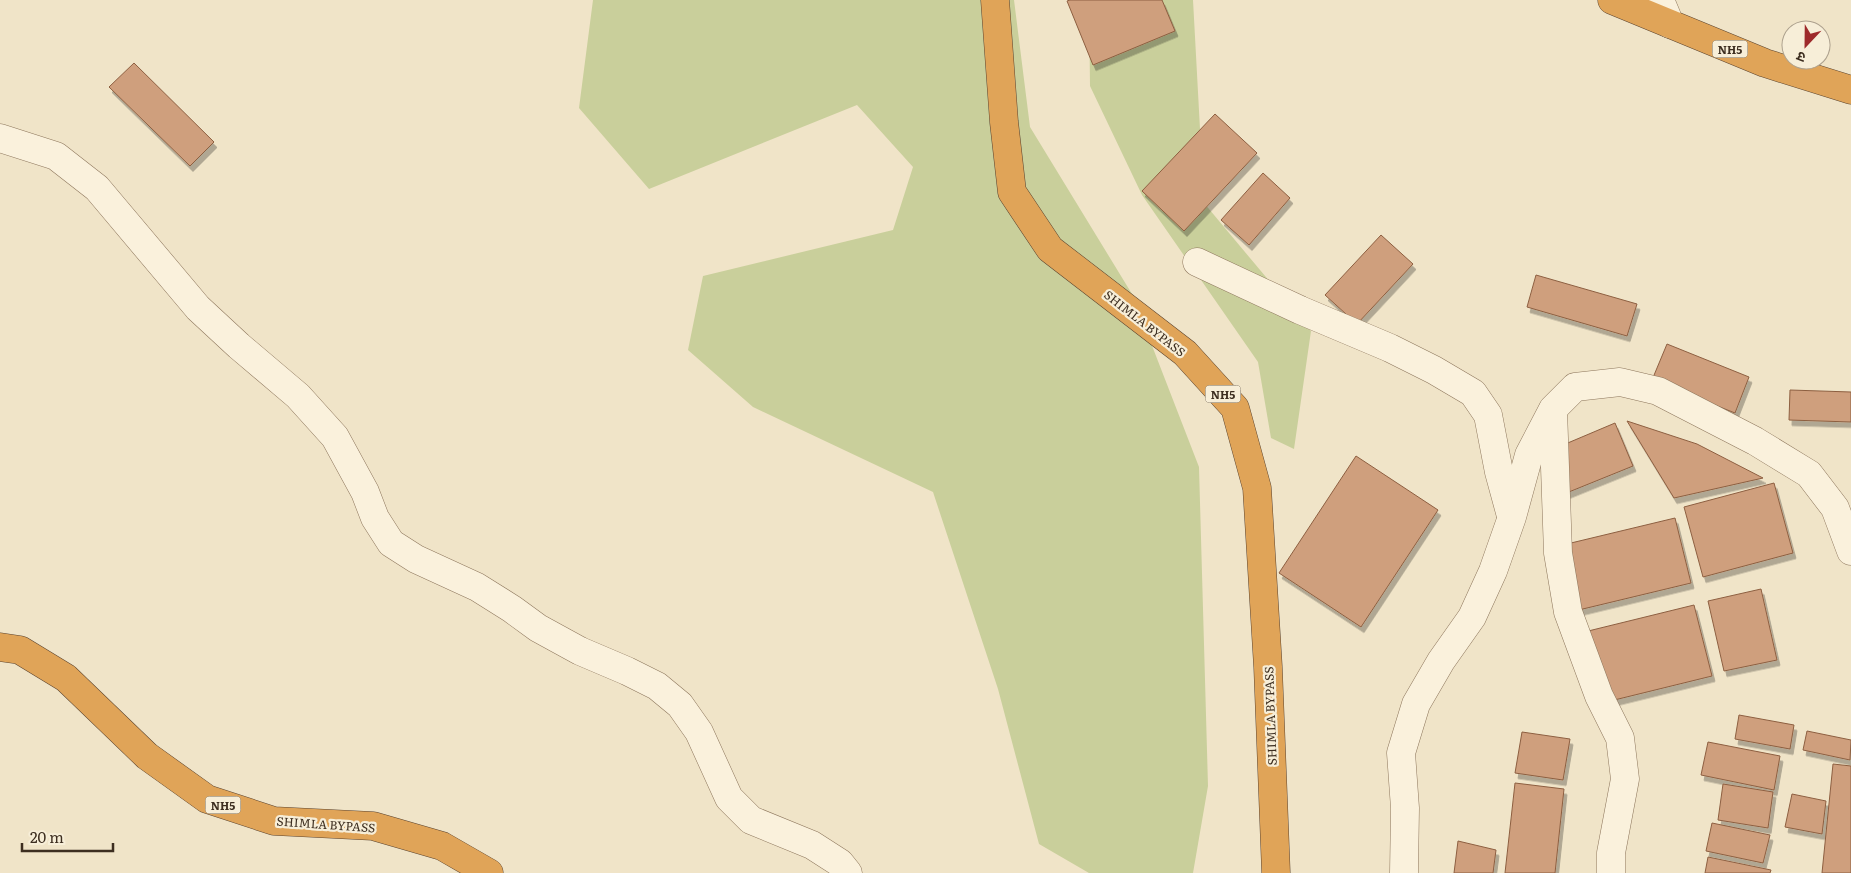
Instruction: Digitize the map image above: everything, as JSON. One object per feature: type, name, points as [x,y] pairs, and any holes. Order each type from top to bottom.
[{"type":"highway","name":"SHIMLA BYPASS","points":[[995,0],[1004,122],[1012,192],[1050,249],[1185,354],[1236,408],[1257,488],[1268,667],[1276,873]]},
{"type":"highway","name":"NH5","points":[[1612,0],[1665,12],[1765,63],[1851,90]]},
{"type":"highway","name":"SHIMLA BYPASS","points":[[0,647],[20,650],[66,678],[147,756],[207,800],[274,821],[373,826],[442,846],[489,873]]},
{"type":"street","points":[[0,138],[56,156],[97,188],[198,308],[298,396],[335,438],[366,492],[375,518],[391,543],[416,559],[477,587],[538,628],[580,651],[656,686],[680,705],[699,732],[729,798],[751,820],[812,845],[840,863],[848,873]]},
{"type":"street","points":[[1197,262],[1300,310],[1390,348],[1434,370],[1473,393],[1488,415],[1499,472],[1512,517]]},
{"type":"street","points":[[1404,873],[1405,808],[1401,753],[1416,704],[1441,661],[1472,617],[1493,571],[1512,517],[1529,454],[1552,410],[1575,387],[1620,382],[1658,392],[1756,441],[1809,474],[1835,508],[1851,551]]},
{"type":"street","points":[[1552,410],[1558,553],[1568,612],[1599,696],[1620,738],[1624,779],[1611,853],[1610,873]]},
{"type":"green space","points":[[593,0],[1014,0],[1030,127],[1132,294],[1199,467],[1208,786],[1193,873],[1089,873],[1039,844],[998,689],[933,492],[753,407],[688,350],[703,276],[893,230],[913,167],[857,105],[649,189],[579,108]]},
{"type":"green space","points":[[1089,0],[1193,0],[1204,203],[1311,331],[1294,449],[1271,438],[1258,362],[1142,195],[1090,86]]},
{"type":"building","points":[[1162,0],[1175,31],[1093,65],[1067,1]]},
{"type":"building","points":[[134,63],[214,142],[190,166],[109,87]]},
{"type":"building","points":[[1215,114],[1257,153],[1184,231],[1142,191]]},
{"type":"building","points":[[1263,173],[1290,198],[1249,245],[1221,220]]},
{"type":"building","points":[[1381,235],[1413,264],[1357,324],[1325,295]]},
{"type":"building","points":[[1536,275],[1637,304],[1627,336],[1527,307]]},
{"type":"building","points":[[1667,344],[1749,377],[1735,413],[1652,380]]},
{"type":"building","points":[[1790,390],[1851,392],[1851,422],[1789,420]]},
{"type":"building","points":[[1627,421],[1697,444],[1763,478],[1674,498]]},
{"type":"building","points":[[1615,423],[1633,466],[1554,498],[1537,456]]},
{"type":"building","points":[[1356,456],[1438,510],[1361,627],[1279,573]]},
{"type":"building","points":[[1774,483],[1793,553],[1703,577],[1684,507]]},
{"type":"building","points":[[1675,518],[1691,583],[1562,614],[1546,549]]},
{"type":"building","points":[[1761,589],[1777,660],[1724,671],[1708,601]]},
{"type":"building","points":[[1694,605],[1712,676],[1594,705],[1576,634]]},
{"type":"building","points":[[1739,715],[1794,725],[1790,749],[1735,739]]},
{"type":"building","points":[[1807,731],[1851,740],[1850,760],[1803,750]]},
{"type":"building","points":[[1522,732],[1570,739],[1563,780],[1515,773]]},
{"type":"building","points":[[1708,742],[1780,756],[1774,790],[1701,775]]},
{"type":"building","points":[[1833,764],[1851,766],[1851,873],[1822,873]]},
{"type":"building","points":[[1515,783],[1564,789],[1555,873],[1505,873]]},
{"type":"building","points":[[1723,784],[1773,792],[1768,828],[1718,820]]},
{"type":"building","points":[[1792,794],[1826,801],[1822,834],[1785,827]]},
{"type":"building","points":[[1712,823],[1770,835],[1763,863],[1706,851]]},
{"type":"building","points":[[1458,841],[1496,850],[1493,873],[1454,873]]},
{"type":"building","points":[[1708,857],[1771,870],[1770,873],[1705,873]]}]
